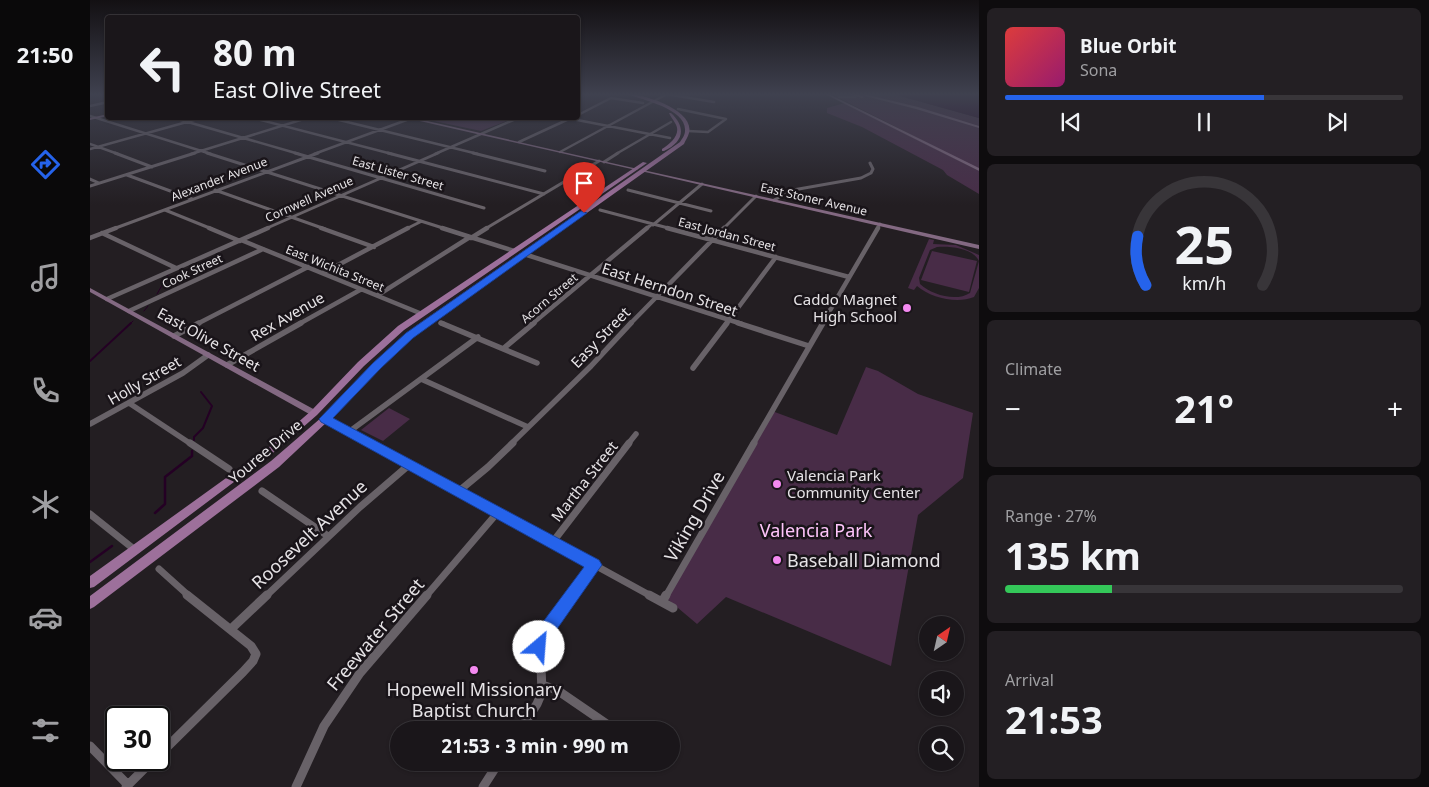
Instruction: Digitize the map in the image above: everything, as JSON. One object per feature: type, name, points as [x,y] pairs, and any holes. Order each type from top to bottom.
[{"type":"main road","points":[[640,170],[671,145],[680,131]]},
{"type":"main road","points":[[640,170],[682,143],[688,131]]},
{"type":"main road","name":"Youree Drive","points":[[90,583],[251,466],[314,413],[375,350],[422,314],[514,251],[640,170]]},
{"type":"main road","name":"Youree Drive","points":[[90,603],[263,474],[325,419],[377,366],[410,336],[640,170]]},
{"type":"main road","points":[[514,251],[524,254]]},
{"type":"main road","points":[[314,413],[325,419]]},
{"type":"street","points":[[134,131],[514,251]]},
{"type":"street","points":[[90,149],[156,131]]},
{"type":"street","name":"East Lister Street","points":[[218,131],[484,208]]},
{"type":"street","points":[[90,186],[265,131]]},
{"type":"street","points":[[303,131],[544,194]]},
{"type":"street","name":"Alexander Avenue","points":[[90,238],[375,131]]},
{"type":"street","points":[[387,131],[545,171]]},
{"type":"street","name":"East Stoner Avenue","points":[[467,131],[979,247]]},
{"type":"street","name":"Cornwell Avenue","points":[[107,299],[489,131]]},
{"type":"street","points":[[519,142],[542,131]]},
{"type":"street","points":[[560,152],[600,131]]},
{"type":"street","points":[[633,131],[670,138]]},
{"type":"street","points":[[378,295],[544,194],[656,131]]},
{"type":"street","points":[[688,131],[710,131]]},
{"type":"street","points":[[900,131],[979,170]]},
{"type":"street","points":[[90,144],[152,167]]},
{"type":"street","points":[[774,200],[793,190],[856,180],[867,175],[873,169],[870,163]]},
{"type":"street","points":[[127,175],[192,199]]},
{"type":"street","points":[[90,180],[99,183]]},
{"type":"street","name":"Acorn Street","points":[[504,348],[702,184]]},
{"type":"street","points":[[215,190],[374,247]]},
{"type":"street","points":[[628,190],[711,211]]},
{"type":"street","name":"Easy Street","points":[[459,491],[591,366],[655,297],[756,196]]},
{"type":"street","name":"East Wichita Street","points":[[165,210],[422,314]]},
{"type":"street","name":"East Jordan Street","points":[[600,210],[850,277]]},
{"type":"street","points":[[323,273],[420,222]]},
{"type":"street","points":[[809,347],[880,224]]},
{"type":"street","points":[[102,233],[176,268]]},
{"type":"street","name":"Cook Street","points":[[129,311],[263,249]]},
{"type":"street","name":"East Herndon Street","points":[[524,254],[809,347]]},
{"type":"street","points":[[693,368],[776,256]]},
{"type":"street","points":[[174,336],[308,267]]},
{"type":"street","name":"East Olive Street","points":[[90,290],[314,413]]},
{"type":"street","name":"Rex Avenue","points":[[227,365],[360,290]]},
{"type":"street","points":[[441,323],[536,363]]},
{"type":"street","points":[[350,431],[478,337]]},
{"type":"street","name":"Viking Drive","points":[[662,602],[809,347]]},
{"type":"street","name":"Holly Street","points":[[90,424],[182,373],[208,355]]},
{"type":"street","points":[[421,379],[528,427]]},
{"type":"street","points":[[129,403],[229,469]]},
{"type":"street","points":[[325,419],[673,608]]},
{"type":"street","name":"Martha Street","points":[[552,542],[636,434]]},
{"type":"street","name":"Roosevelt Avenue","points":[[230,629],[328,536],[410,464]]},
{"type":"street","points":[[262,491],[328,536]]},
{"type":"street","name":"Freewater Street","points":[[296,787],[324,726],[360,673],[498,512]]},
{"type":"street","points":[[90,514],[135,550]]},
{"type":"street","points":[[526,721],[537,704],[542,685],[539,655],[540,642],[594,565]]},
{"type":"street","points":[[159,569],[252,646],[256,654],[253,661],[243,672],[170,744]]},
{"type":"street","points":[[542,685],[557,690],[602,721]]},
{"type":"street","points":[[90,746],[127,786],[142,771]]},
{"type":"street","points":[[483,787],[493,771]]},
{"type":"green space","points":[[869,131],[900,131],[979,171],[979,194],[947,175],[943,170]]},
{"type":"green space","points":[[903,131],[979,131],[979,169]]},
{"type":"green space","points":[[929,239],[934,240],[933,244],[956,245],[979,255],[979,261],[979,288],[974,297],[960,300],[944,299],[929,294],[917,286],[914,290],[908,288]],"holes":[[[937,247],[948,247],[967,251],[976,257],[979,261],[970,293],[958,297],[944,296],[920,284],[919,278],[930,250]]]},
{"type":"green space","points":[[932,251],[977,261],[969,292],[921,280]]},
{"type":"green space","name":"Valencia Park","points":[[866,367],[878,371],[918,394],[973,413],[963,478],[918,515],[891,666],[726,597],[697,624],[665,597],[772,411],[837,435]]},
{"type":"green space","points":[[389,408],[410,419],[383,441],[361,430]]},
{"type":"waterway","points":[[157,294],[168,275]]},
{"type":"waterway","points":[[144,311],[148,306]]},
{"type":"waterway","points":[[90,361],[131,323]]},
{"type":"waterway","points":[[194,440],[194,437],[203,428],[212,406],[201,392]]},
{"type":"waterway","points":[[155,513],[165,504],[165,477],[192,456],[192,451]]},
{"type":"waterway","points":[[90,562],[112,546]]},
{"type":"place","name":"Caddo Magnet High School","points":[[907,308]]},
{"type":"place","name":"Valencia Park Community Center","points":[[777,484]]},
{"type":"place","name":"Baseball Diamond","points":[[777,560]]},
{"type":"place","name":"Hopewell Missionary Baptist Church","points":[[474,670]]},
{"type":"route","points":[[539,647],[543,636],[594,565],[325,419],[389,354],[410,336],[478,286],[584,213]]}]
